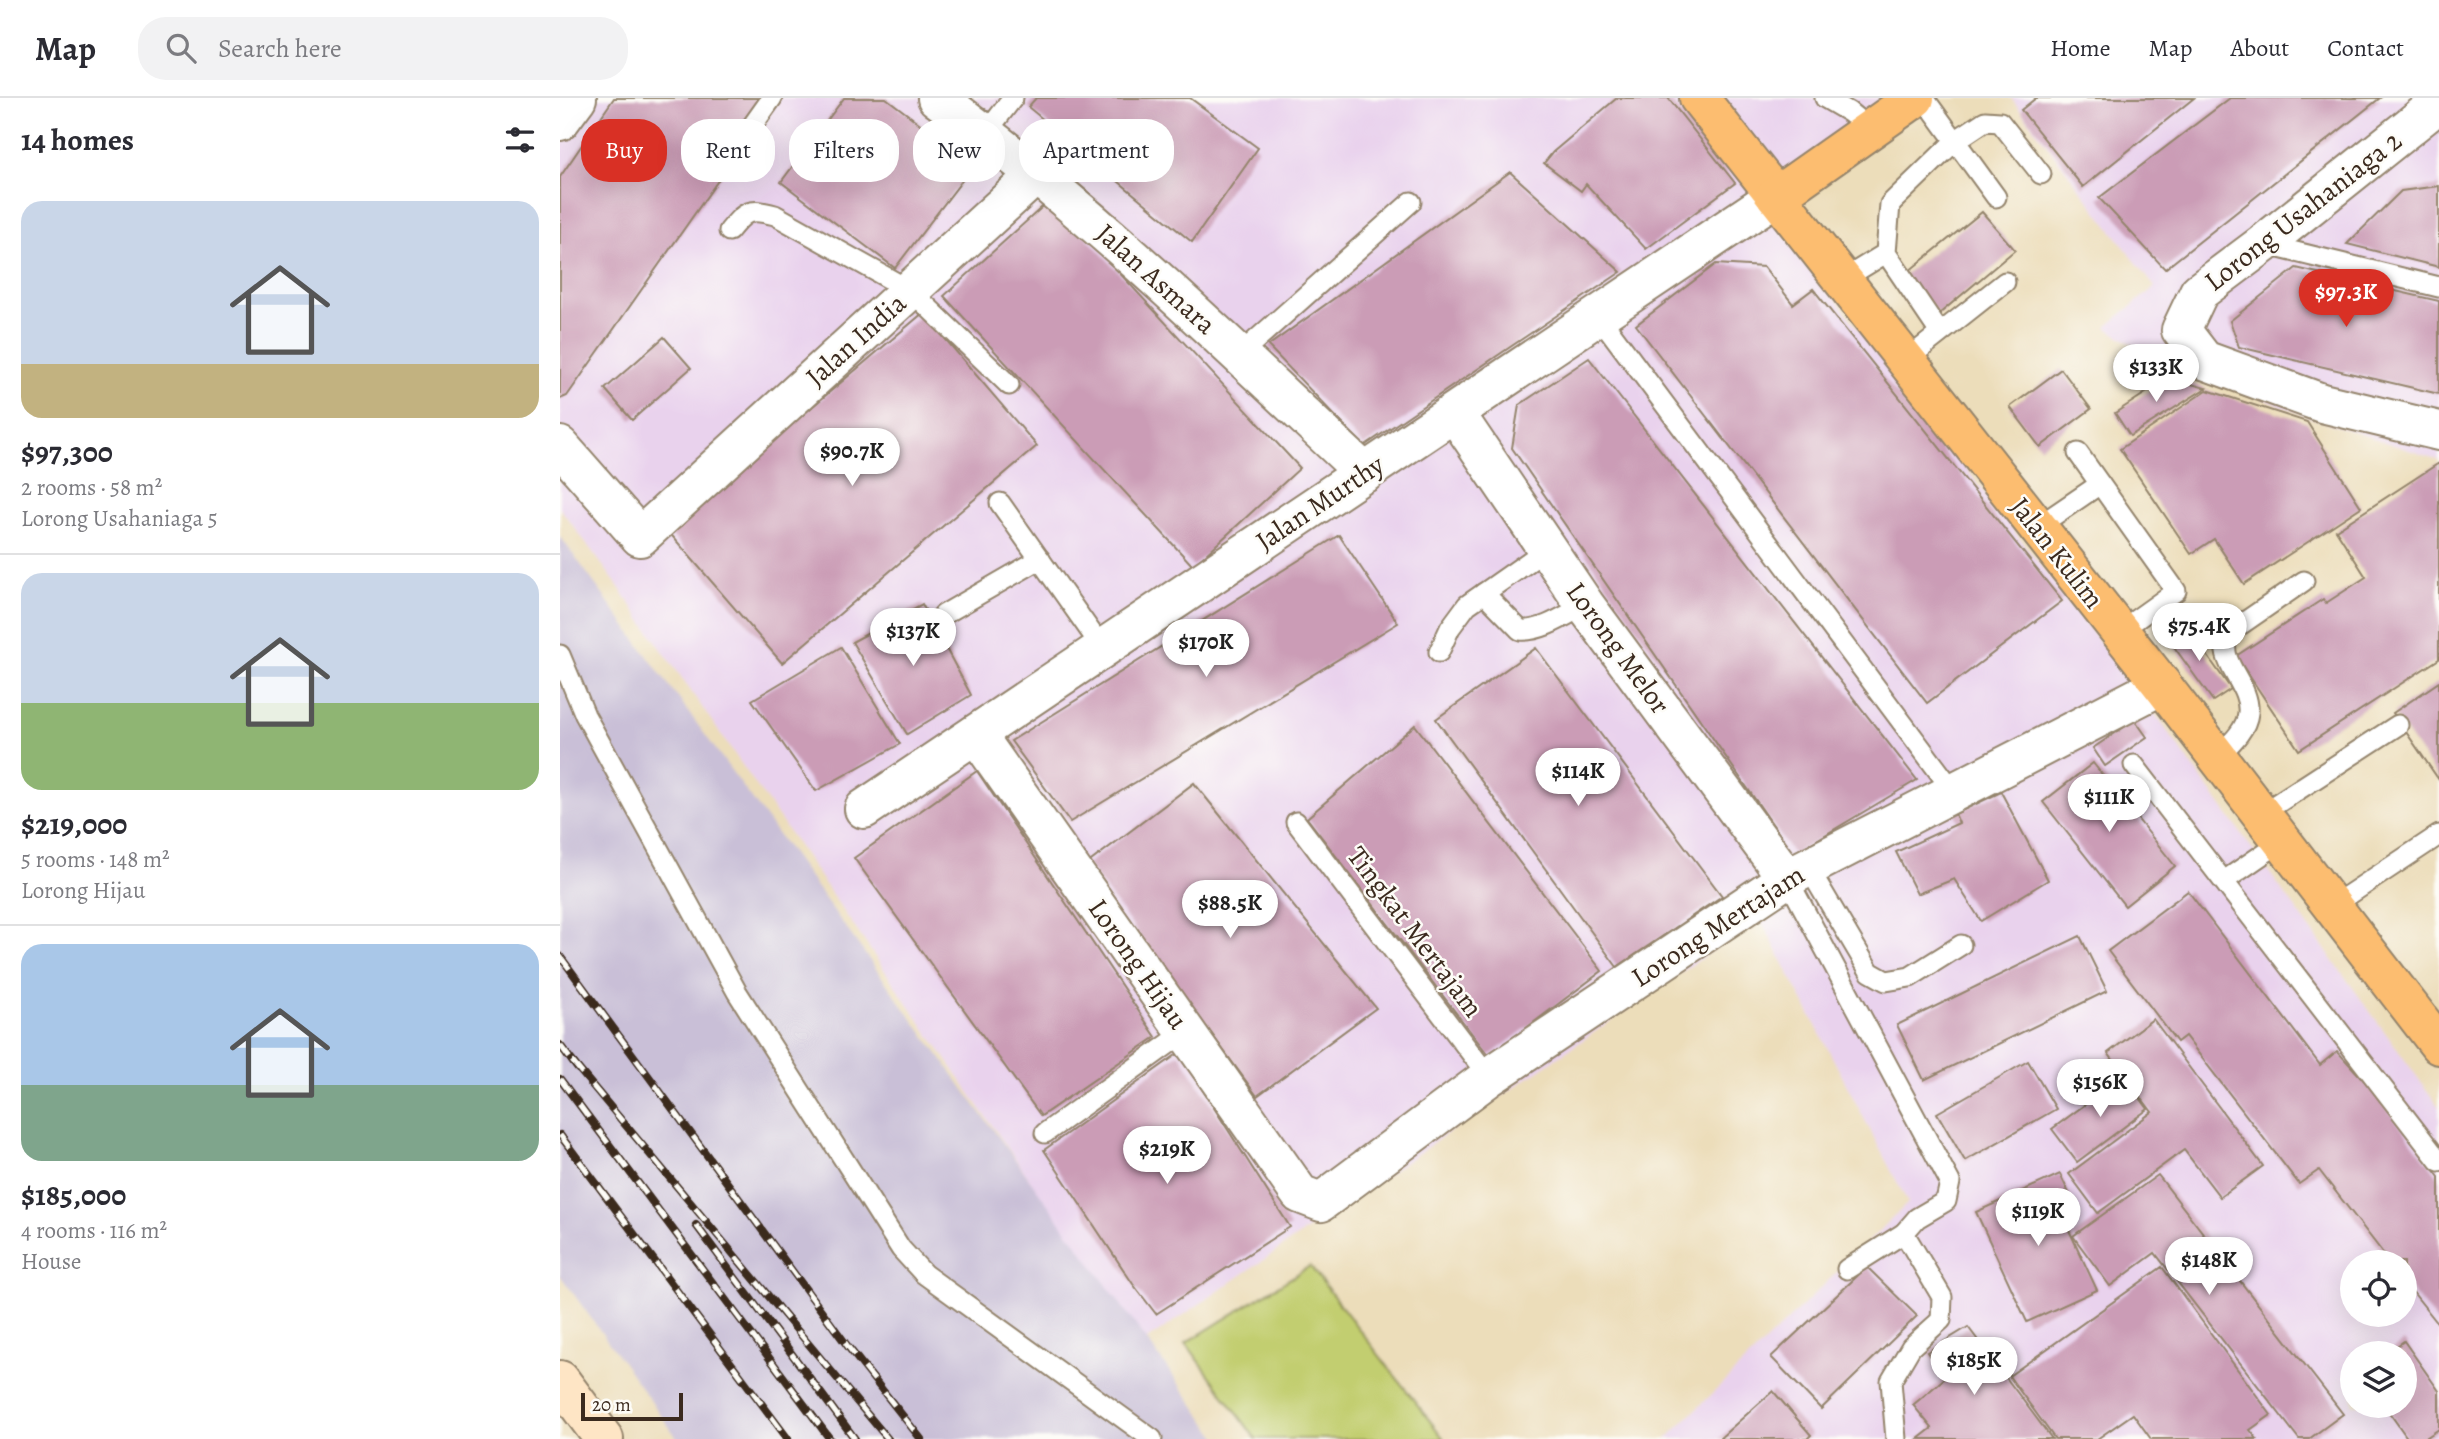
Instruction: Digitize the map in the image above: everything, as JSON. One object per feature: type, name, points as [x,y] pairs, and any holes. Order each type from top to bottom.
[{"type":"main road","name":"Jalan Kulim","points":[[1699,98],[2120,631],[2439,1045]]},
{"type":"main road","points":[[1776,196],[1915,98]]},
{"type":"street","points":[[560,121],[577,98]]},
{"type":"street","name":"Jalan Asmara","points":[[937,98],[966,119]]},
{"type":"street","name":"Lorong Usahaniaga 2","points":[[2439,103],[2422,133],[2199,292],[2181,330],[2204,360],[2322,403],[2439,431]]},
{"type":"street","name":"Jalan Asmara","points":[[1005,149],[1019,160]]},
{"type":"street","name":"Jalan India","points":[[560,446],[640,537],[1028,182]]},
{"type":"street","name":"Jalan Asmara","points":[[1046,182],[1176,295],[1365,472]]},
{"type":"street","name":"Jalan Murthy","points":[[863,809],[1776,196]]},
{"type":"street","name":"Lorong Melor","points":[[1455,413],[1585,605],[1798,872]]},
{"type":"street","name":"Lorong Mertajam","points":[[1300,1194],[1321,1202],[1489,1077],[1798,872],[2162,685]]},
{"type":"street","name":"Lorong Hijau","points":[[976,734],[1300,1194]]},
{"type":"street","points":[[560,1380],[604,1439]]},
{"type":"lane","points":[[757,119],[772,98]]},
{"type":"lane","points":[[997,119],[1013,98]]},
{"type":"lane","points":[[1825,98],[1849,112],[1871,130]]},
{"type":"lane","points":[[1924,98],[1996,197]]},
{"type":"lane","points":[[1940,333],[1886,253],[1890,204],[1955,141],[1985,121],[2000,122],[2041,174]]},
{"type":"lane","points":[[1239,355],[1411,202]]},
{"type":"lane","points":[[729,231],[743,214],[758,210],[775,215],[911,291],[1009,385]]},
{"type":"lane","points":[[2263,244],[2439,287]]},
{"type":"lane","points":[[1842,279],[1886,253]]},
{"type":"lane","points":[[1905,361],[2005,282]]},
{"type":"lane","points":[[1598,315],[1954,792]]},
{"type":"lane","points":[[2078,453],[2176,591],[2120,631]]},
{"type":"lane","points":[[2037,527],[2100,484]]},
{"type":"lane","points":[[1000,503],[1103,649]]},
{"type":"lane","points":[[1439,652],[1450,628],[1467,605],[1546,549]]},
{"type":"lane","points":[[943,615],[1040,559]]},
{"type":"lane","points":[[2217,757],[2241,732],[2248,713],[2244,690],[2226,657],[2224,642],[2230,632],[2304,581]]},
{"type":"lane","points":[[1484,593],[1520,630],[1528,631],[1585,605]]},
{"type":"lane","points":[[560,655],[585,715],[737,992],[901,1249],[924,1274],[1152,1439]]},
{"type":"lane","points":[[2224,881],[2272,828],[2398,726]]},
{"type":"lane","points":[[2134,765],[2439,1161]]},
{"type":"lane","name":"Tingkat Mertajam","points":[[1296,822],[1489,1077]]},
{"type":"lane","points":[[2332,906],[2439,835]]},
{"type":"lane","points":[[1798,872],[1870,972],[1886,981],[1910,977],[1961,945]]},
{"type":"lane","points":[[1798,872],[1950,1182],[1946,1201],[1917,1218],[1904,1233],[1847,1269]]},
{"type":"lane","points":[[1045,1133],[1185,1031]]},
{"type":"lane","points":[[1896,1439],[1891,1381],[1910,1346],[1941,1320],[1942,1297],[1904,1233]]},
{"type":"shaded area","points":[[560,98],[1899,98],[1777,223],[2152,710],[2439,1107],[2439,1439],[1666,1439],[1908,1203],[1760,918],[1143,1343],[618,586],[560,508]]},
{"type":"shaded area","points":[[2011,98],[2439,98],[2439,460],[2310,417],[2147,354],[2106,327],[2155,287]]},
{"type":"shaded area","points":[[560,536],[1219,1439],[678,1439],[560,1275]]},
{"type":"green space","points":[[1310,1266],[1444,1439],[1256,1439],[1186,1343]]},
{"type":"building","points":[[614,98],[764,98],[749,119],[681,119],[681,182],[717,182],[567,396],[560,399],[560,177],[581,146],[581,182],[667,182],[667,119],[600,119]]},
{"type":"building","points":[[844,98],[886,98],[914,119],[913,182],[961,182],[895,268],[781,182],[789,171],[789,182],[899,182],[899,119],[828,119]]},
{"type":"building","points":[[1036,98],[1190,98],[1258,148],[1192,242],[1119,182],[1174,182],[1174,119],[1043,119],[1028,107]]},
{"type":"building","points":[[1617,98],[1668,98],[1735,183],[1646,249],[1586,184],[1581,191],[1544,163],[1553,152]]},
{"type":"building","points":[[2036,98],[2194,98],[2083,187],[2021,110]]},
{"type":"building","points":[[2230,98],[2380,98],[2165,269],[2099,198]]},
{"type":"building","points":[[1510,172],[1621,272],[1364,446],[1268,346]]},
{"type":"building","points":[[2439,186],[2439,267],[2347,244],[2401,191]]},
{"type":"building","points":[[1051,199],[1300,468],[1193,566],[944,296]]},
{"type":"building","points":[[1982,212],[2015,250],[1939,314],[1904,275]]},
{"type":"building","points":[[1716,264],[1764,267],[1793,304],[1813,289],[2062,601],[1927,703],[1636,325]]},
{"type":"building","points":[[2296,268],[2439,301],[2439,394],[2239,347],[2230,321]]},
{"type":"building","points":[[923,313],[1037,446],[782,663],[667,530]]},
{"type":"building","points":[[664,337],[691,368],[632,420],[605,389]]},
{"type":"building","points":[[1589,358],[1917,780],[1793,854],[1512,448],[1519,405]]},
{"type":"building","points":[[2061,369],[2091,409],[2040,447],[2010,407]]},
{"type":"building","points":[[2169,378],[2206,388],[2130,436],[2115,413]]},
{"type":"building","points":[[2207,390],[2307,422],[2361,507],[2244,584],[2214,539],[2191,554],[2120,449]]},
{"type":"building","points":[[2439,463],[2439,659],[2299,750],[2236,656],[2323,599],[2326,603],[2366,577],[2336,530]]},
{"type":"building","points":[[1339,535],[1398,623],[1070,822],[1011,741]]},
{"type":"building","points":[[922,604],[971,695],[907,734],[852,642]]},
{"type":"building","points":[[2185,624],[2231,689],[2213,701],[2167,637]]},
{"type":"building","points":[[841,647],[900,744],[816,791],[752,700]]},
{"type":"building","points":[[1536,648],[1722,896],[1617,967],[1436,719]]},
{"type":"building","points":[[2439,682],[2439,780],[2393,713]]},
{"type":"building","points":[[2135,720],[2147,737],[2105,766],[2093,748]]},
{"type":"building","points":[[1415,725],[1602,971],[1489,1056],[1307,818]]},
{"type":"building","points":[[2093,763],[2175,866],[2125,906],[2043,802]]},
{"type":"building","points":[[977,771],[1156,1037],[1041,1116],[854,858]]},
{"type":"building","points":[[1194,783],[1376,1008],[1257,1096],[1087,864]]},
{"type":"building","points":[[2001,792],[2048,880],[1981,921],[1954,879],[1917,894],[1896,852],[1959,823],[1955,814]]},
{"type":"building","points":[[2188,891],[2320,1065],[2337,1051],[2371,1088],[2439,1177],[2439,1325],[2417,1297],[2417,1250],[2381,1250],[2319,1170],[2299,1184],[2185,1036],[2177,1042],[2108,951]]},
{"type":"building","points":[[2080,936],[2107,991],[1924,1080],[1897,1025]]},
{"type":"building","points":[[2153,1019],[2263,1166],[2220,1197],[2184,1150],[2098,1213],[2069,1174],[2152,1112],[2108,1053]]},
{"type":"building","points":[[1179,1053],[1290,1227],[1156,1314],[1044,1150]]},
{"type":"building","points":[[2028,1061],[2056,1109],[1965,1161],[1937,1113]]},
{"type":"building","points":[[2124,1076],[2148,1109],[2077,1162],[2052,1129]]},
{"type":"building","points":[[2060,1174],[2074,1204],[2060,1211],[2097,1290],[2027,1322],[1976,1212]]},
{"type":"building","points":[[2158,1175],[2340,1410],[2340,1416],[2309,1439],[2299,1439],[2155,1253],[2110,1286],[2073,1236]]},
{"type":"building","points":[[1867,1267],[1917,1316],[1821,1409],[1771,1357]]},
{"type":"building","points":[[2162,1267],[2271,1415],[2250,1430],[2257,1439],[2151,1439],[2133,1414],[2097,1439],[2055,1439],[2009,1376]]},
{"type":"building","points":[[1968,1327],[2052,1439],[1918,1439],[1932,1428],[1913,1405],[1945,1378],[1927,1352]]},
{"type":"building","points":[[2417,1360],[2439,1391],[2439,1429],[2424,1439],[2408,1439],[2393,1418],[2417,1418]]},
{"type":"building","points":[[1773,1391],[1811,1435],[1807,1439],[1719,1439]]},
{"type":"railway","points":[[560,956],[849,1348],[921,1439]]},
{"type":"railway","points":[[560,1045],[578,1069]]},
{"type":"railway","points":[[572,1061],[888,1439]]},
{"type":"railway","points":[[560,1079],[830,1439]]},
{"type":"railway","points":[[560,1135],[788,1439]]},
{"type":"railway","points":[[696,1225],[855,1439]]}]
